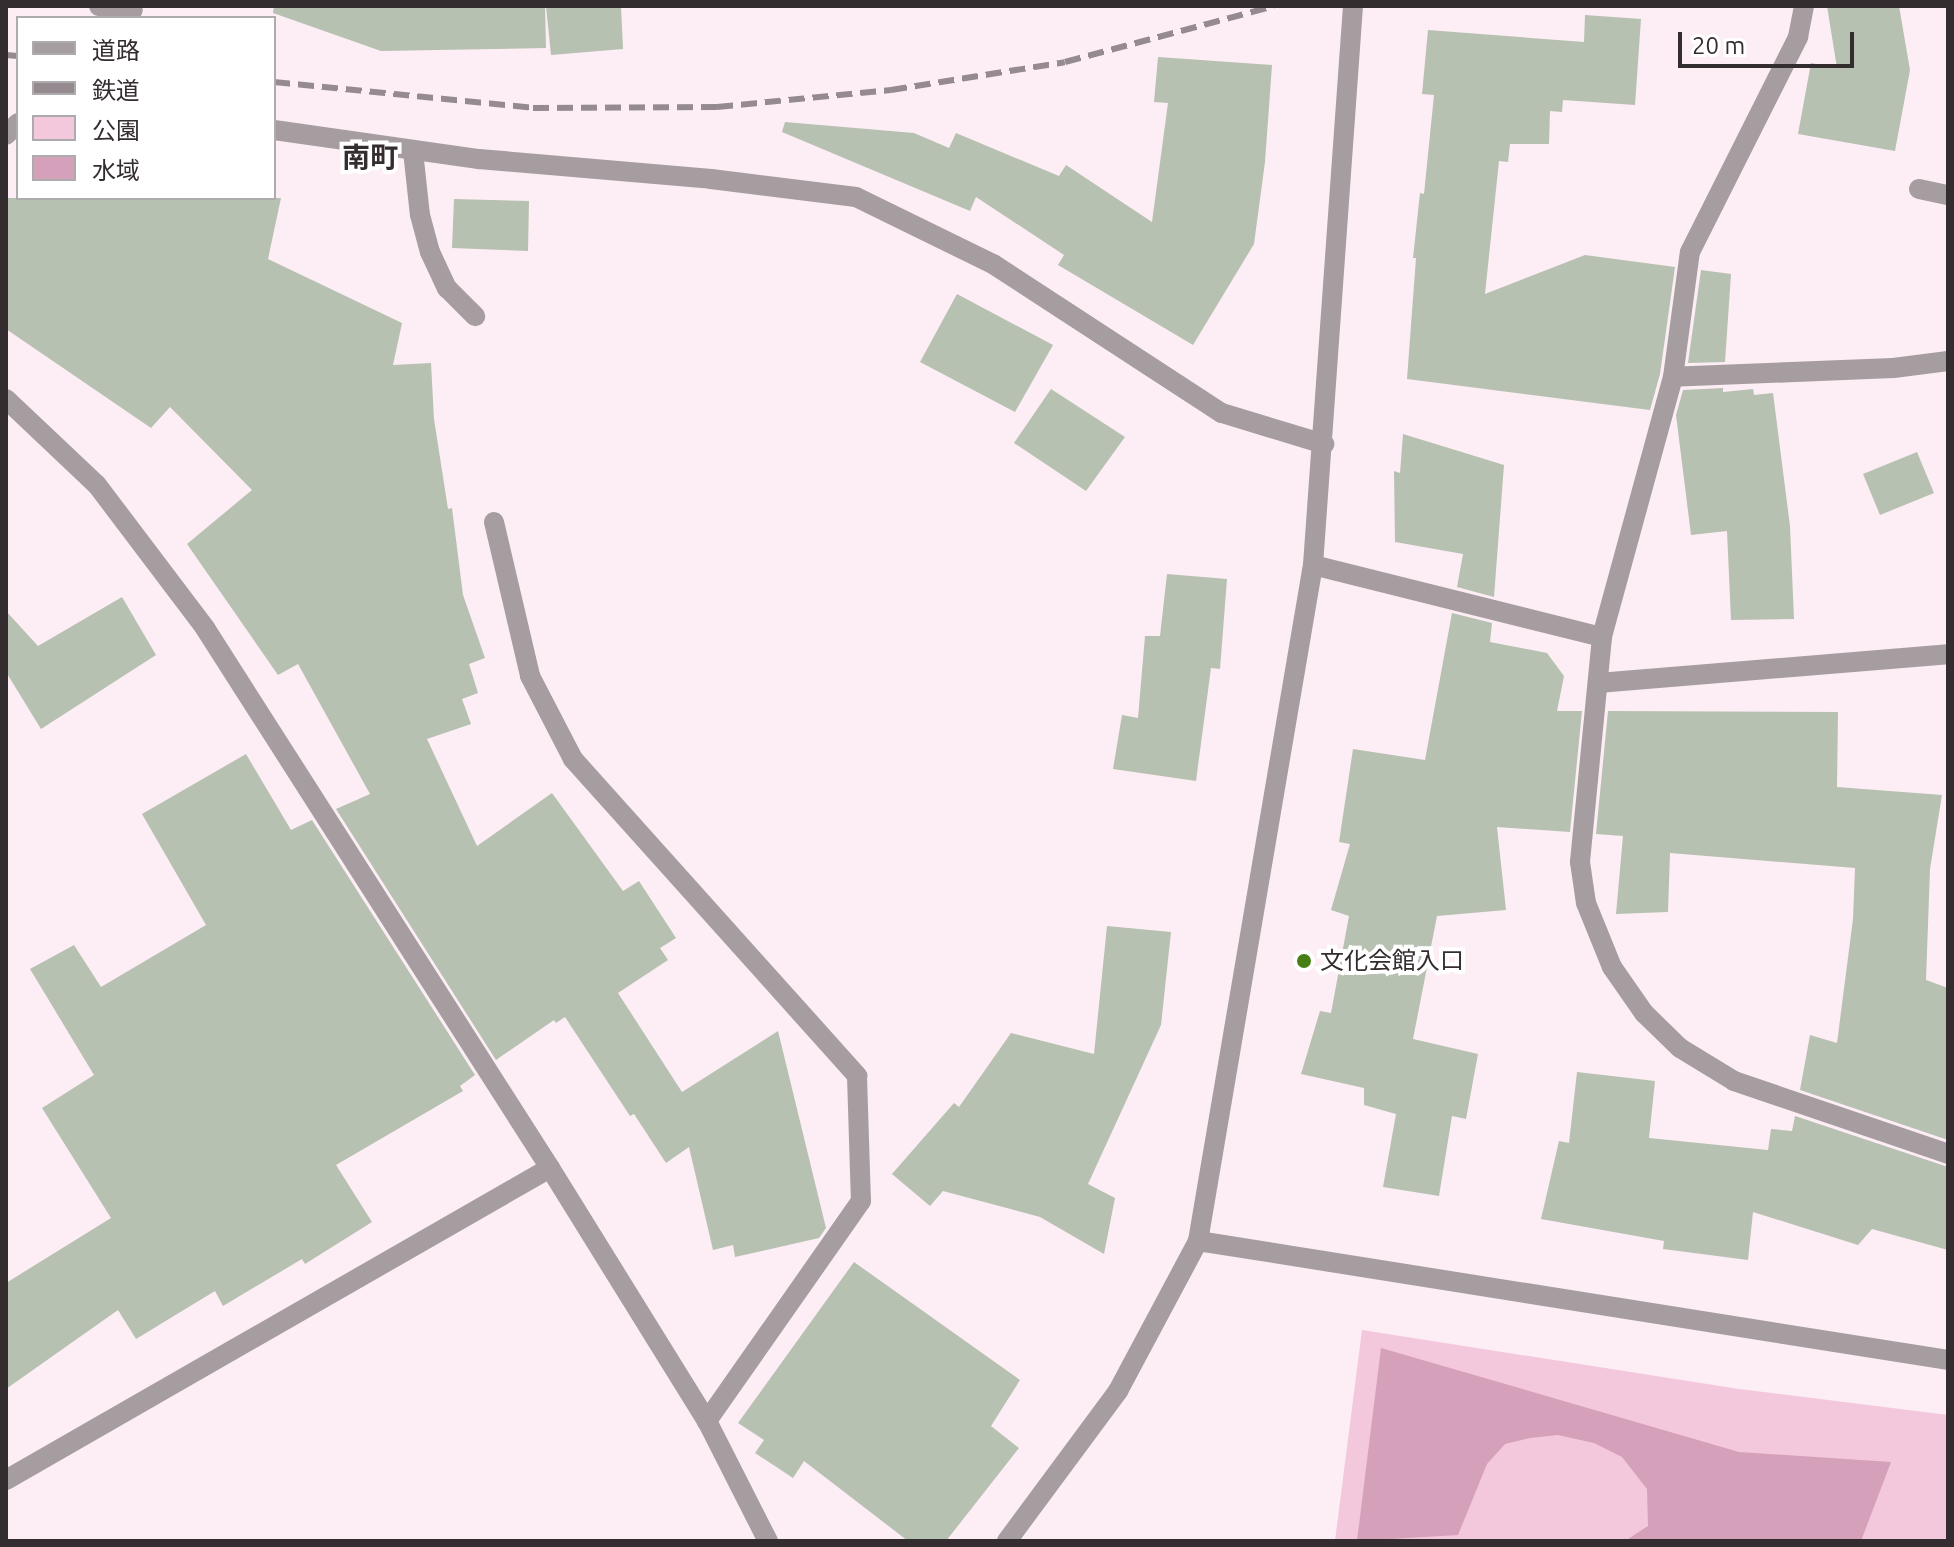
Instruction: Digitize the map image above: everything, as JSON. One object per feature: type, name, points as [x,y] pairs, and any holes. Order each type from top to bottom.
[{"type":"street","points":[[99,6],[132,11]]},
{"type":"street","points":[[1007,1541],[1118,1391],[1198,1241],[1313,565],[1353,6]]},
{"type":"street","points":[[1804,6],[1798,37],[1690,252],[1673,377],[1602,637],[1580,862],[1586,903],[1612,967],[1644,1013],[1680,1048],[1734,1081],[1948,1154]]},
{"type":"street","points":[[276,130],[413,151],[856,197],[993,264],[1222,413],[1324,444]]},
{"type":"street","points":[[413,151],[420,215],[430,252],[447,288],[475,316]]},
{"type":"street","points":[[1919,189],[1948,195]]},
{"type":"street","points":[[1673,377],[1893,368],[1948,361]]},
{"type":"street","points":[[6,399],[97,485],[205,628],[550,1168],[707,1421],[768,1541]]},
{"type":"street","points":[[494,522],[530,676],[573,759],[857,1076],[861,1201],[707,1421]]},
{"type":"street","points":[[1313,565],[1602,637]]},
{"type":"street","points":[[1598,683],[1948,654]]},
{"type":"street","points":[[6,1480],[550,1168]]},
{"type":"street","points":[[1198,1241],[1948,1360]]},
{"type":"green space","points":[[1362,1330],[1739,1389],[1948,1415],[1948,1541],[1335,1541]]},
{"type":"water","points":[[1381,1348],[1739,1452],[1891,1462],[1861,1541],[1625,1541],[1648,1526],[1647,1489],[1622,1457],[1594,1443],[1558,1435],[1530,1438],[1505,1444],[1487,1464],[1458,1535],[1357,1541]]},
{"type":"building","points":[[274,6],[545,6],[546,48],[381,51],[273,13]]},
{"type":"building","points":[[546,6],[621,6],[623,49],[551,55]]},
{"type":"building","points":[[1827,6],[1899,6],[1910,70],[1895,151],[1798,134],[1811,63],[1837,68]]},
{"type":"building","points":[[1585,15],[1641,19],[1635,105],[1563,100],[1562,112],[1550,111],[1549,144],[1510,144],[1508,162],[1499,161],[1485,294],[1585,255],[1675,267],[1660,374],[1650,410],[1407,379],[1416,258],[1413,258],[1420,193],[1424,194],[1434,95],[1422,94],[1428,30],[1584,42]]},
{"type":"building","points":[[1158,57],[1272,65],[1265,162],[1254,244],[1193,345],[1058,265],[1064,255],[976,197],[970,211],[782,132],[785,122],[914,133],[949,148],[956,133],[1059,176],[1066,165],[1152,222],[1168,103],[1154,102]]},
{"type":"building","points":[[6,198],[281,198],[268,259],[402,323],[393,365],[431,363],[434,419],[448,509],[452,508],[463,595],[485,658],[469,664],[478,693],[462,699],[471,724],[427,739],[477,846],[552,793],[623,891],[639,881],[676,938],[660,948],[668,960],[618,993],[682,1092],[778,1031],[826,1228],[819,1238],[735,1257],[733,1245],[713,1250],[689,1147],[666,1163],[634,1114],[630,1116],[565,1017],[556,1023],[554,1020],[496,1060],[336,809],[370,794],[298,664],[278,675],[187,544],[252,490],[170,407],[151,428],[6,329]]},
{"type":"building","points":[[454,199],[529,201],[528,251],[452,248]]},
{"type":"building","points":[[1701,270],[1731,274],[1725,362],[1688,363]]},
{"type":"building","points":[[957,294],[1053,345],[1015,412],[920,362]]},
{"type":"building","points":[[1723,388],[1723,392],[1753,389],[1754,395],[1773,393],[1790,526],[1794,619],[1731,620],[1727,531],[1691,535],[1676,415],[1683,390]]},
{"type":"building","points":[[1051,389],[1125,437],[1086,491],[1014,443]]},
{"type":"building","points":[[1403,434],[1504,465],[1494,597],[1457,587],[1463,554],[1395,542],[1394,471],[1400,473]]},
{"type":"building","points":[[1917,452],[1934,493],[1880,515],[1863,474]]},
{"type":"building","points":[[1167,574],[1227,579],[1220,669],[1211,668],[1196,781],[1113,769],[1122,715],[1138,718],[1145,636],[1160,636]]},
{"type":"building","points":[[122,597],[156,655],[41,729],[6,672],[6,611],[38,646]]},
{"type":"building","points":[[1452,613],[1492,623],[1490,642],[1547,653],[1564,676],[1557,711],[1582,711],[1570,832],[1497,827],[1506,910],[1437,916],[1413,1039],[1478,1054],[1466,1119],[1452,1116],[1439,1196],[1383,1187],[1396,1114],[1364,1105],[1364,1088],[1301,1074],[1320,1011],[1331,1013],[1349,916],[1331,910],[1350,844],[1339,842],[1353,749],[1425,760]]},
{"type":"building","points":[[1608,711],[1838,712],[1837,787],[1942,795],[1930,869],[1926,980],[1948,988],[1948,1140],[1800,1090],[1810,1035],[1837,1043],[1853,919],[1855,868],[1670,853],[1668,912],[1616,914],[1623,836],[1596,834]]},
{"type":"building","points":[[246,754],[291,830],[312,820],[475,1075],[460,1086],[463,1091],[336,1165],[372,1222],[305,1264],[302,1259],[223,1306],[215,1291],[136,1339],[118,1310],[6,1389],[6,1283],[111,1218],[42,1108],[94,1075],[30,969],[74,945],[101,987],[206,925],[142,814]]},
{"type":"building","points":[[1107,926],[1171,932],[1161,1025],[1088,1184],[1115,1198],[1104,1254],[1040,1217],[943,1191],[930,1206],[892,1174],[954,1103],[959,1107],[1011,1033],[1094,1054]]},
{"type":"building","points":[[1577,1072],[1655,1081],[1649,1138],[1768,1150],[1771,1129],[1792,1131],[1795,1116],[1948,1167],[1948,1250],[1872,1229],[1858,1245],[1753,1212],[1748,1260],[1663,1249],[1664,1241],[1541,1219],[1559,1141],[1569,1143]]},
{"type":"building","points":[[854,1262],[1020,1380],[991,1426],[1019,1448],[946,1541],[908,1541],[804,1461],[793,1478],[755,1453],[764,1440],[738,1423]]},
{"type":"railway","points":[[276,82],[533,108],[717,107],[891,90],[1065,62],[1274,6]]},
{"type":"railway","points":[[6,55],[16,56]]},
{"type":"place","name":"文化会館入口","points":[[1304,961]]},
{"type":"district","name":"南町","points":[[370,157]]}]
